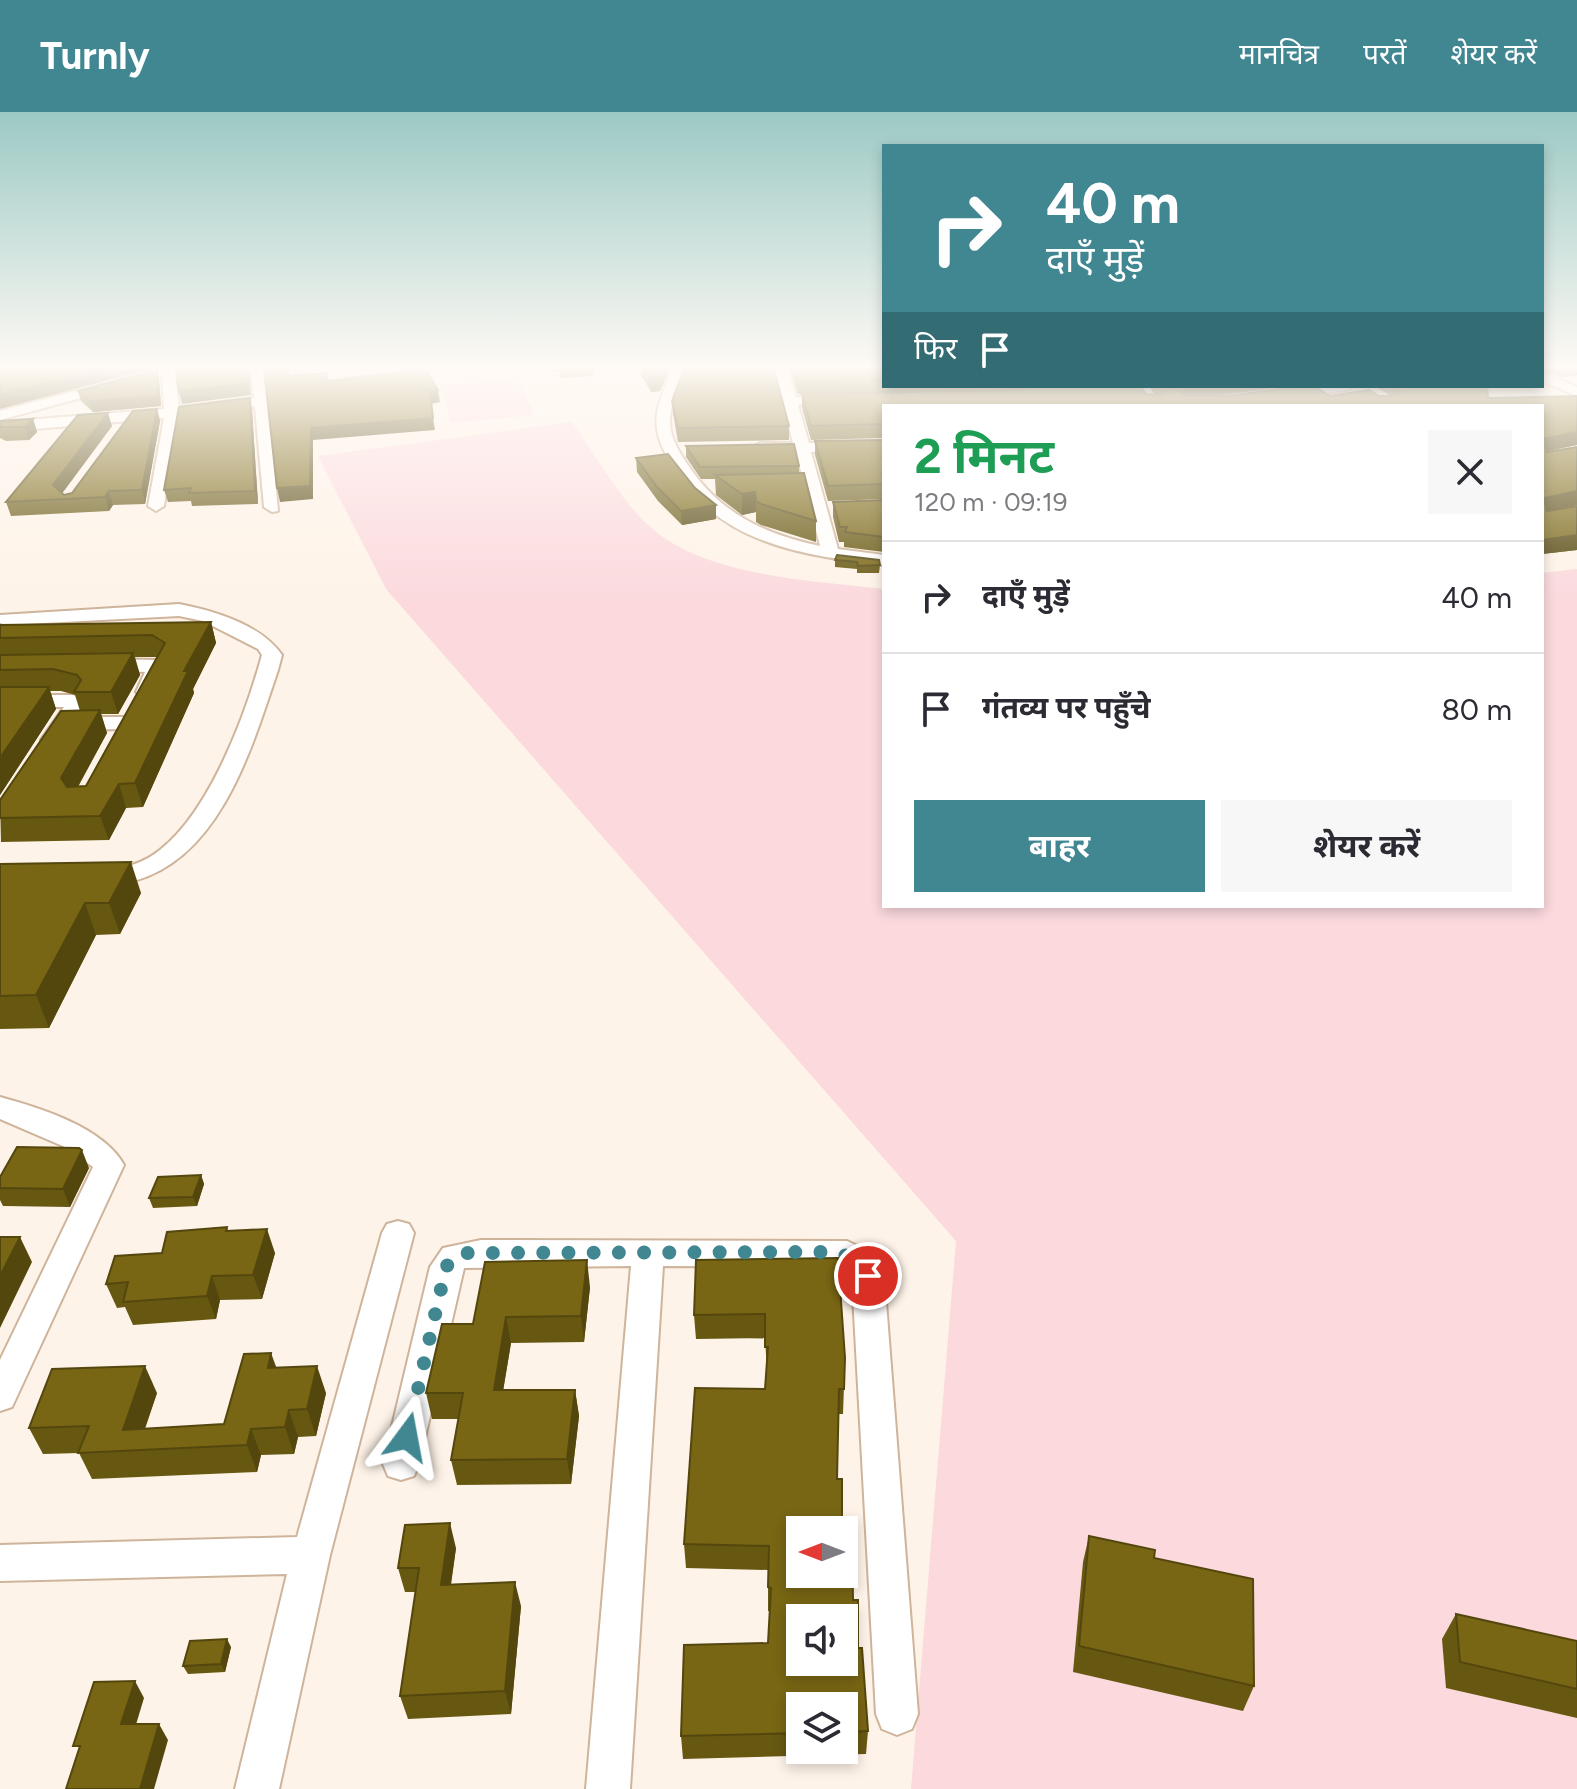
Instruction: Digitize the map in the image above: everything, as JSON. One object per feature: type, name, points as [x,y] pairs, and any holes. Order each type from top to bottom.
[{"type":"street","points":[[156,506],[166,447]]},
{"type":"street","points":[[265,447],[272,507]]},
{"type":"street","points":[[675,447],[694,487],[758,536],[801,550],[882,560]]},
{"type":"street","points":[[744,449],[832,447]]},
{"type":"street","points":[[802,448],[803,485],[824,509],[831,554]]},
{"type":"street","points":[[694,487],[723,487]]},
{"type":"street","points":[[6,619],[162,609],[188,611],[252,638],[265,645],[272,655],[244,731],[195,832],[149,869],[106,880],[72,881]]},
{"type":"street","points":[[89,665],[158,666],[112,750]]},
{"type":"street","points":[[0,701],[73,701],[75,706],[36,764]]},
{"type":"street","points":[[63,725],[127,723]]},
{"type":"street","points":[[0,1107],[89,1147],[103,1155],[109,1165],[103,1184],[0,1396]]},
{"type":"street","points":[[257,1789],[311,1555],[398,1233]]},
{"type":"street","points":[[401,1464],[446,1267],[454,1257],[481,1253],[847,1254],[860,1262],[868,1276],[897,1714]]},
{"type":"street","points":[[608,1789],[648,1254]]},
{"type":"street","points":[[0,1563],[311,1555]]},
{"type":"shaded area","points":[[383,447],[589,447],[640,517],[663,537],[690,552],[754,572],[882,589],[882,908],[1544,908],[1544,573],[1577,569],[1577,1789],[911,1789],[956,1241],[386,589],[318,456]]},
{"type":"building","points":[[51,447],[82,447],[53,485],[64,495],[72,493],[106,447],[150,447],[142,490],[109,491],[105,497],[6,502]]},
{"type":"building","points":[[172,447],[253,447],[255,491],[189,493],[191,488],[164,490]]},
{"type":"building","points":[[273,447],[311,447],[310,486],[277,488]]},
{"type":"building","points":[[687,447],[795,447],[799,466],[700,467]]},
{"type":"building","points":[[817,447],[882,447],[882,484],[828,486]]},
{"type":"building","points":[[1544,447],[1547,452],[1577,447],[1577,491],[1544,498]]},
{"type":"building","points":[[668,454],[695,488],[716,505],[681,511],[657,487],[636,458]]},
{"type":"building","points":[[804,473],[816,521],[761,504],[756,501],[755,492],[742,494],[715,475]]},
{"type":"building","points":[[1544,498],[1547,511],[1577,506],[1577,535],[1544,540]]},
{"type":"building","points":[[882,500],[882,537],[845,532],[847,527],[840,527],[833,502]]},
{"type":"building","points":[[837,555],[879,560],[880,565],[858,566],[857,562],[835,560]]},
{"type":"building","points":[[211,622],[184,671],[188,671],[135,783],[119,784],[100,816],[0,818],[0,800],[61,711],[100,710],[61,778],[67,787],[86,786],[165,643],[152,635],[0,638],[0,625]]},
{"type":"building","points":[[133,653],[111,692],[74,692],[81,680],[77,675],[53,669],[0,670],[0,655]]},
{"type":"building","points":[[0,687],[49,687],[0,758]]},
{"type":"building","points":[[131,862],[109,903],[85,903],[36,995],[0,996],[0,864]]},
{"type":"building","points":[[17,1147],[82,1150],[63,1189],[0,1188],[0,1177]]},
{"type":"building","points":[[201,1175],[193,1197],[149,1198],[158,1177]]},
{"type":"building","points":[[227,1227],[226,1231],[267,1229],[253,1275],[212,1276],[207,1296],[123,1302],[128,1282],[106,1284],[115,1256],[162,1253],[167,1232]]},
{"type":"building","points":[[0,1237],[20,1237],[0,1276]]},
{"type":"building","points":[[838,1258],[845,1358],[844,1389],[839,1389],[837,1479],[842,1479],[842,1516],[786,1516],[786,1588],[853,1588],[853,1600],[858,1600],[858,1604],[786,1604],[786,1676],[858,1676],[858,1648],[862,1648],[868,1731],[858,1731],[858,1692],[786,1692],[786,1733],[681,1736],[684,1645],[768,1643],[771,1588],[768,1587],[769,1546],[684,1544],[695,1388],[765,1389],[768,1347],[765,1347],[765,1314],[694,1315],[696,1260]]},
{"type":"building","points":[[587,1260],[581,1316],[506,1317],[494,1390],[575,1390],[567,1459],[451,1460],[463,1393],[426,1393],[442,1324],[473,1324],[485,1262]]},
{"type":"building","points":[[271,1353],[268,1368],[317,1366],[307,1409],[289,1410],[285,1427],[251,1429],[247,1445],[78,1453],[89,1426],[29,1428],[52,1369],[145,1366],[123,1430],[224,1424],[244,1354]]},
{"type":"building","points":[[450,1523],[441,1585],[515,1582],[505,1691],[400,1696],[419,1568],[398,1568],[405,1525]]},
{"type":"building","points":[[1089,1536],[1155,1550],[1154,1558],[1253,1579],[1254,1686],[1079,1646]]},
{"type":"building","points":[[1456,1614],[1577,1641],[1577,1689],[1460,1662]]},
{"type":"building","points":[[227,1639],[221,1664],[183,1666],[190,1641]]},
{"type":"building","points":[[135,1681],[121,1724],[159,1724],[140,1789],[66,1789],[80,1746],[73,1746],[94,1682]]},
{"type":"route","points":[[407,1437],[446,1267],[454,1257],[465,1253],[829,1252],[847,1254],[860,1262],[868,1276]]}]
